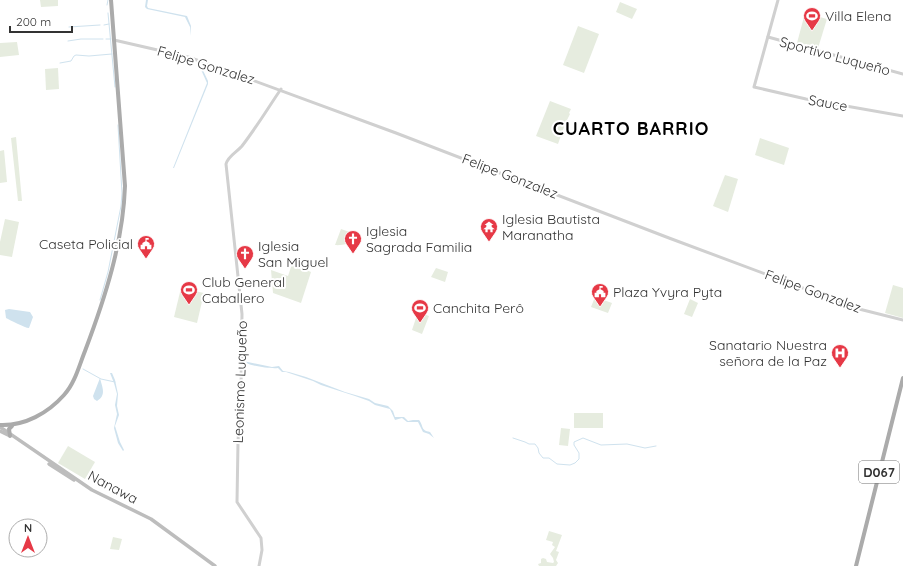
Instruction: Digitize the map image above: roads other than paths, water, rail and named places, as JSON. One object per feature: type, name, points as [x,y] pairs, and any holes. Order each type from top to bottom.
[{"type":"main road","points":[[0,426],[14,425],[30,420],[44,412],[64,395],[76,375],[108,287],[124,205],[123,156],[111,0]]},
{"type":"main road","name":"D067","points":[[856,566],[903,378]]},
{"type":"main road","points":[[9,434],[10,428],[14,425]]},
{"type":"main road","name":"Nanawa","points":[[0,426],[38,455],[92,492],[150,521],[214,566]]},
{"type":"main road","name":"Nanawa","points":[[0,430],[9,434]]},
{"type":"street","points":[[768,37],[778,0]]},
{"type":"street","name":"Sportivo Luqueño","points":[[768,37],[903,74]]},
{"type":"street","name":"Sauce","points":[[768,37],[754,88],[806,99],[903,116]]},
{"type":"street","name":"Felipe Gonzalez","points":[[114,40],[188,57],[280,89],[859,309],[903,320]]},
{"type":"street","name":"Leonismo Luqueño","points":[[259,566],[262,550],[261,538],[237,502],[242,314],[226,164],[227,160],[241,147],[257,125],[280,89]]},
{"type":"water","points":[[146,0],[148,0],[148,8],[187,16],[191,26],[190,36],[190,27],[185,17],[147,9],[145,7]]},
{"type":"water","points":[[198,63],[200,64],[208,84],[173,168],[207,83]]},
{"type":"water","points":[[9,309],[30,312],[33,317],[29,328],[6,318],[5,310]]},
{"type":"water","points":[[243,361],[272,367],[279,366],[283,371],[306,377],[345,392],[369,399],[375,403],[388,406],[393,411],[395,417],[404,417],[408,421],[419,420],[423,429],[430,432],[434,438],[423,432],[418,422],[407,422],[402,418],[395,420],[390,409],[375,405],[369,401],[313,381],[282,372],[278,368],[260,367]]},
{"type":"water","points":[[110,373],[112,373],[115,380],[118,394],[117,406],[119,415],[115,426],[124,450],[123,451],[118,443],[114,428],[117,414],[115,405],[117,394]]},
{"type":"water","points":[[100,378],[103,393],[97,401],[93,396]]},
{"type":"waterway","points":[[107,5],[108,0]]},
{"type":"waterway","points":[[108,13],[115,87]]},
{"type":"waterway","points":[[104,25],[109,24]]},
{"type":"waterway","points":[[69,27],[100,25]]},
{"type":"waterway","points":[[68,41],[81,39],[103,39]]},
{"type":"waterway","points":[[106,39],[111,39]]},
{"type":"waterway","points":[[60,63],[71,61],[76,55],[89,56],[112,54]]},
{"type":"waterway","points":[[100,300],[108,272],[121,206],[122,193],[118,125]]},
{"type":"waterway","points":[[83,369],[101,379],[115,382]]},
{"type":"waterway","points":[[513,438],[529,444],[535,444],[543,458],[549,458],[557,464],[570,465],[579,459],[579,453],[574,445],[574,442],[583,438],[601,445],[627,444],[645,448],[656,446]]},
{"type":"place","name":"Villa Elena","points":[[812,31]]},
{"type":"place","name":"Iglesia Bautista Maranatha","points":[[489,242]]},
{"type":"place","name":"Iglesia Sagrada Familia","points":[[353,254]]},
{"type":"place","name":"Caseta Policial","points":[[146,259]]},
{"type":"place","name":"Iglesia San Miguel","points":[[245,269]]},
{"type":"place","name":"Club General Caballero","points":[[189,305]]},
{"type":"place","name":"Plaza Yvyra Pyta","points":[[600,307]]},
{"type":"place","name":"Canchita Perô","points":[[420,323]]},
{"type":"place","name":"Sanatario Nuestra señora de la Paz","points":[[840,368]]},
{"type":"district","name":"CUARTO BARRIO","points":[[631,128]]}]
